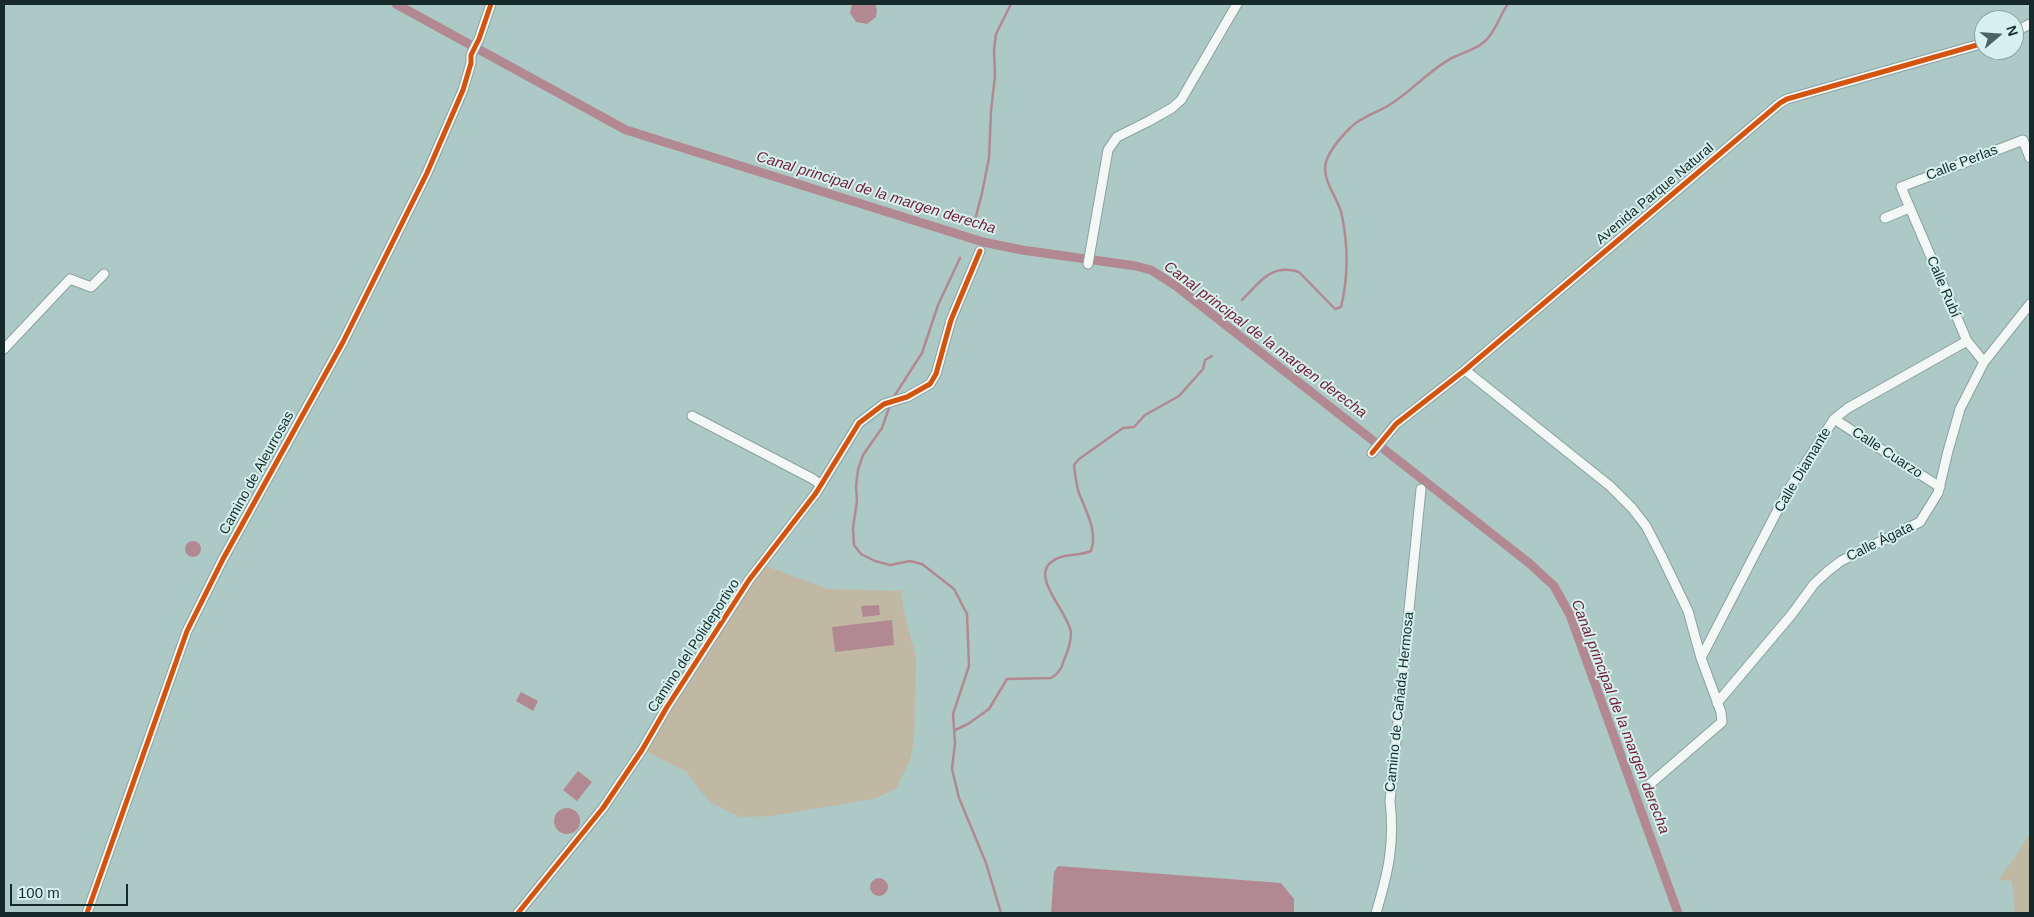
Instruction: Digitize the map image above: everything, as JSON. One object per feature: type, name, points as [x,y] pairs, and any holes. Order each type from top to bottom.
[{"type":"street","name":"Camino de Aleurrosas","points":[[87,913],[187,631],[223,559],[343,342],[427,173],[463,90],[472,53],[479,40],[491,4]]},
{"type":"street","points":[[1088,264],[1108,150],[1117,137],[1164,112],[1181,100],[1237,4]]},
{"type":"street","name":"Avenida Parque Natural","points":[[1373,452],[1396,424],[1465,370],[1780,103],[1787,99],[1974,46]]},
{"type":"street","name":"Calle Perlas","points":[[1901,187],[2023,140],[2030,158]]},
{"type":"street","name":"Calle Rubí","points":[[1901,187],[1967,341],[1984,362]]},
{"type":"street","points":[[1885,218],[1909,208]]},
{"type":"street","name":"Camino del Polideportivo","points":[[518,913],[603,808],[642,750],[667,707],[749,580],[821,485],[859,423],[884,404],[907,397],[930,384],[936,374],[952,320],[980,251]]},
{"type":"street","points":[[4,349],[70,279],[91,287],[104,274]]},
{"type":"street","name":"Calle Ágata","points":[[1717,703],[1792,614],[1814,584],[1841,561],[1920,522],[1938,493],[1960,409],[1984,362],[2030,304]]},
{"type":"street","name":"Calle Diamante","points":[[1701,658],[1787,492],[1834,419],[1848,408],[1967,341]]},
{"type":"street","points":[[1465,370],[1610,486],[1632,508],[1646,526],[1662,555],[1688,612],[1722,722],[1650,784]]},
{"type":"street","points":[[692,416],[814,479],[821,485]]},
{"type":"street","name":"Calle Cuarzo","points":[[1834,419],[1940,487]]},
{"type":"street","name":"Camino de Cañada Hermosa","points":[[1376,913],[1392,847],[1393,824],[1390,801],[1421,489]]},
{"type":"shaded area","points":[[852,4],[875,4],[877,10],[876,17],[867,24],[856,22],[850,13]]},
{"type":"shaded area","points":[[190,541],[196,541],[201,546],[199,555],[190,557],[185,552],[185,546]]},
{"type":"shaded area","points":[[766,566],[828,589],[901,591],[916,658],[914,741],[910,760],[896,789],[874,799],[771,816],[740,817],[712,803],[702,793],[687,772],[645,751],[735,607]]},
{"type":"shaded area","points":[[879,605],[880,615],[863,617],[861,606]]},
{"type":"shaded area","points":[[892,620],[894,645],[835,652],[832,627]]},
{"type":"shaded area","points":[[521,692],[538,701],[533,711],[516,701]]},
{"type":"shaded area","points":[[578,771],[592,782],[577,801],[563,790]]},
{"type":"shaded area","points":[[567,808],[576,812],[580,821],[576,830],[567,834],[558,830],[554,821],[558,812]]},
{"type":"shaded area","points":[[2030,834],[2030,913],[2015,913],[2012,881],[2000,880]]},
{"type":"shaded area","points":[[1058,866],[1281,883],[1294,899],[1294,913],[1051,913],[1054,872]]},
{"type":"shaded area","points":[[879,878],[885,881],[888,887],[885,893],[879,896],[873,893],[870,887],[873,881]]},
{"type":"waterway","name":"Canal principal de la margen derecha","points":[[396,4],[626,130],[983,242],[1022,250],[1136,266],[1151,270],[1176,286],[1529,563],[1554,586],[1570,615],[1678,913]]},
{"type":"waterway","points":[[974,224],[989,158],[996,34],[1011,4]]},
{"type":"waterway","points":[[1242,300],[1273,272],[1289,270],[1299,272],[1335,309],[1341,307],[1346,273],[1345,238],[1340,209],[1326,176],[1326,162],[1330,152],[1343,135],[1358,121],[1386,107],[1404,95],[1445,62],[1481,45],[1492,34],[1508,4]]},
{"type":"waterway","points":[[893,398],[922,353],[938,305],[960,258]]},
{"type":"waterway","points":[[955,730],[968,724],[989,709],[1007,679],[1051,678],[1060,670],[1069,646],[1071,633],[1069,625],[1048,587],[1045,578],[1046,570],[1050,563],[1060,557],[1091,551],[1093,544],[1092,529],[1078,490],[1074,465],[1079,459],[1123,428],[1134,427],[1145,415],[1179,396],[1203,369],[1205,360],[1212,356]]},
{"type":"waterway","points":[[890,405],[882,428],[863,455],[858,470],[857,501],[853,528],[854,545],[861,554],[875,561],[890,565],[910,561],[922,564],[954,589],[967,614],[969,666],[953,714],[955,743],[952,769],[959,798],[986,863],[1001,913]]},
{"type":"cycle path","points":[[87,913],[187,631],[223,559],[343,342],[427,173],[463,90],[471,63],[471,55],[479,39],[491,4]]},
{"type":"cycle path","points":[[1372,453],[1396,424],[1465,370],[1780,103],[1787,99],[1974,46]]},
{"type":"cycle path","points":[[518,913],[603,808],[642,750],[667,707],[749,580],[816,493],[859,423],[884,404],[907,397],[930,384],[936,374],[951,320],[980,251]]}]
